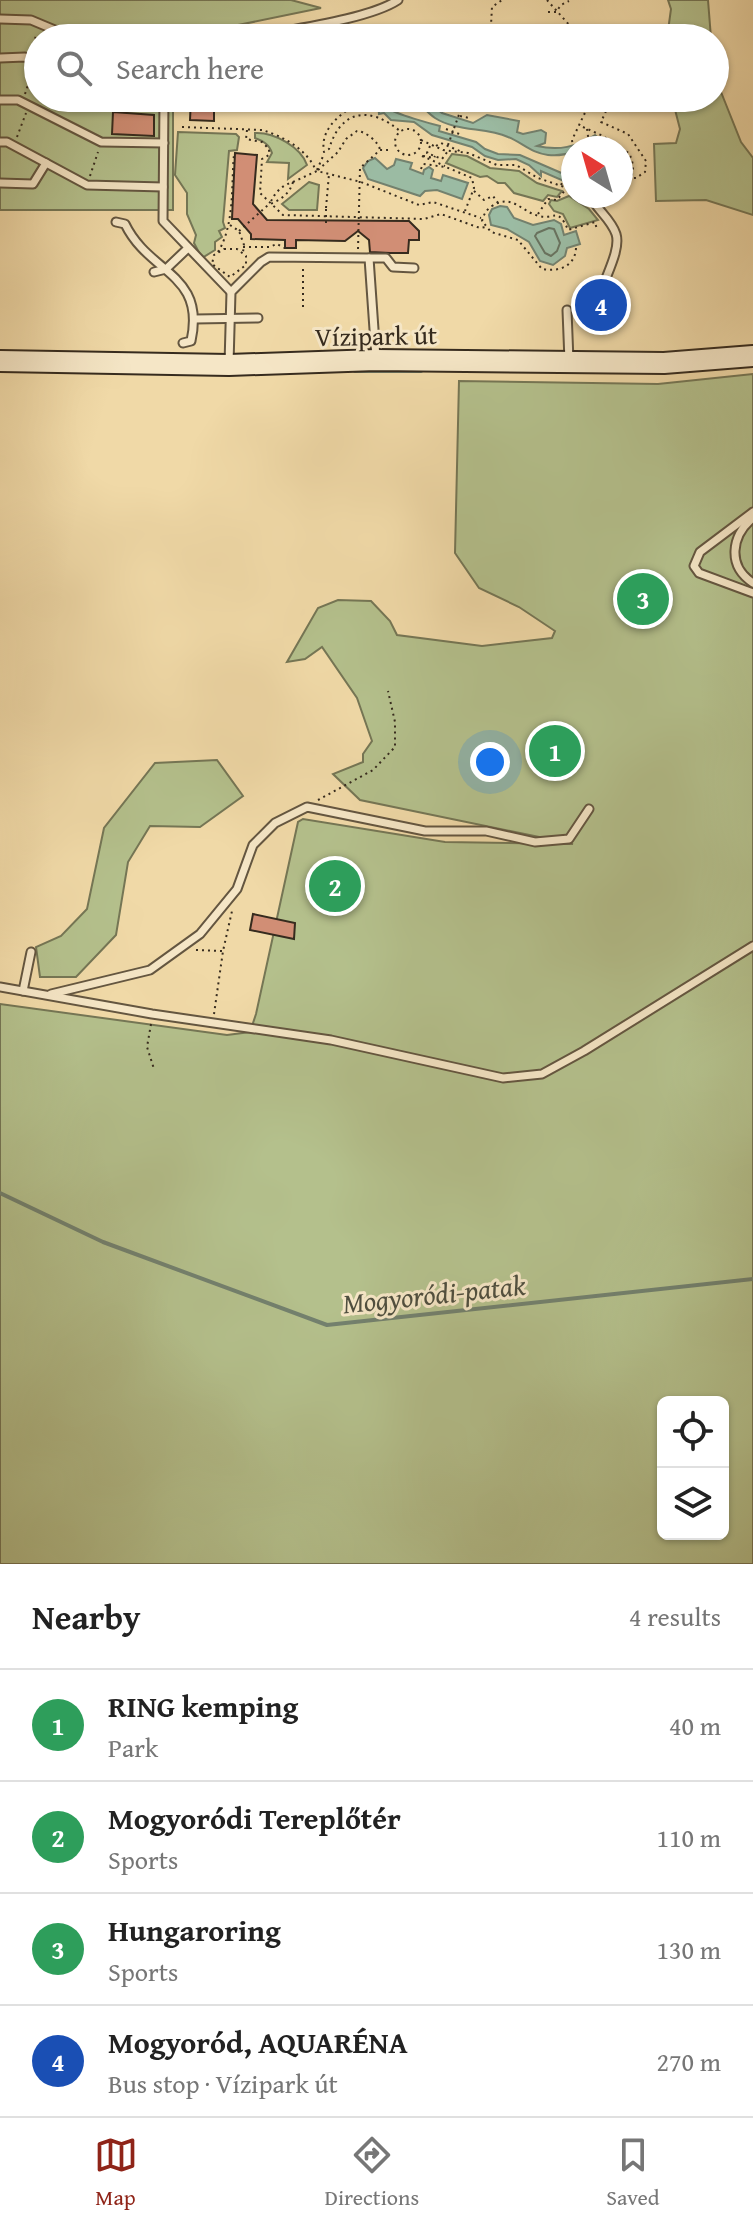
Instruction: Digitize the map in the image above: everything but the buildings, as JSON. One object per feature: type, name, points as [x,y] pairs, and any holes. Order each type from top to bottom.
[{"type":"street","name":"Vízipark út","points":[[0,361],[229,365],[376,360],[664,363],[753,356]]},
{"type":"lane","points":[[318,24],[387,7],[398,0]]},
{"type":"lane","points":[[0,19],[31,20],[41,24]]},
{"type":"lane","points":[[0,58],[24,57]]},
{"type":"lane","points":[[0,100],[24,103]]},
{"type":"lane","points":[[42,112],[101,142],[164,143]]},
{"type":"lane","points":[[164,112],[163,221],[231,292]]},
{"type":"lane","points":[[0,142],[7,142],[87,185],[163,187]]},
{"type":"lane","points":[[0,183],[33,184],[46,163]]},
{"type":"lane","points":[[597,309],[599,292],[617,239],[599,208]]},
{"type":"lane","points":[[116,222],[125,224],[133,241],[166,269],[191,298],[195,319],[191,341],[183,343]]},
{"type":"lane","points":[[154,272],[166,269],[187,249]]},
{"type":"lane","points":[[229,365],[231,292],[269,257],[386,258],[393,267],[414,268]]},
{"type":"lane","points":[[369,258],[376,360]]},
{"type":"lane","points":[[567,310],[569,363]]},
{"type":"lane","points":[[195,319],[258,318]]},
{"type":"lane","points":[[753,515],[737,536],[734,548],[740,572],[753,583]]},
{"type":"lane","points":[[753,515],[700,552],[694,566],[699,573],[753,593]]},
{"type":"lane","points":[[47,995],[150,970],[200,934],[237,889],[253,845],[275,823],[307,807],[425,831],[486,831],[535,842],[569,839],[589,809]]},
{"type":"lane","points":[[0,987],[152,1014],[331,1040],[503,1078],[542,1074],[753,946]]},
{"type":"lane","points":[[23,991],[31,952]]},
{"type":"path","points":[[491,24],[492,7],[502,0]]},
{"type":"path","points":[[547,0],[568,24]]},
{"type":"path","points":[[556,12],[569,1]]},
{"type":"path","points":[[548,12],[556,12]]},
{"type":"path","points":[[485,21],[491,17]]},
{"type":"path","points":[[338,20],[349,24]]},
{"type":"path","points":[[317,171],[331,126],[347,112]]},
{"type":"path","points":[[354,112],[358,116]]},
{"type":"path","points":[[448,145],[460,112]]},
{"type":"path","points":[[576,136],[586,112]]},
{"type":"path","points":[[606,112],[601,122],[629,136]]},
{"type":"path","points":[[459,115],[469,118]]},
{"type":"path","points":[[324,152],[329,149],[340,124],[358,116],[378,116],[400,131],[413,130],[430,145],[463,153]]},
{"type":"path","points":[[20,131],[23,121]]},
{"type":"path","points":[[331,126],[337,130]]},
{"type":"path","points":[[581,126],[600,136]]},
{"type":"path","points":[[182,127],[262,130],[281,136],[313,162],[317,171]]},
{"type":"path","points":[[587,128],[588,136]]},
{"type":"path","points":[[446,129],[462,135]]},
{"type":"path","points":[[247,130],[246,139],[262,142],[269,149],[269,155],[262,159],[260,193],[283,215],[424,219],[441,214],[480,228],[486,227]]},
{"type":"path","points":[[270,204],[273,196],[286,184],[317,171],[357,131],[378,143],[380,150]]},
{"type":"path","points":[[400,131],[394,143],[401,154],[414,154],[420,148],[421,140]]},
{"type":"path","points":[[633,142],[646,161],[645,172],[633,178]]},
{"type":"path","points":[[435,147],[441,143],[448,145],[497,165],[516,165],[538,178],[561,184]]},
{"type":"path","points":[[430,145],[427,153],[442,159],[448,151]]},
{"type":"path","points":[[358,258],[360,168],[380,150],[388,150]]},
{"type":"path","points":[[87,185],[98,152]]},
{"type":"path","points":[[214,255],[225,241],[229,225],[234,154]]},
{"type":"path","points":[[435,156],[422,156],[472,178],[473,190],[464,212]]},
{"type":"path","points":[[421,169],[423,164],[446,167]]},
{"type":"path","points":[[317,171],[361,182],[419,205],[433,202],[483,219]]},
{"type":"path","points":[[326,223],[329,174]]},
{"type":"path","points":[[239,231],[270,204],[278,201],[291,189],[293,182]]},
{"type":"path","points":[[473,190],[480,199],[488,200],[493,196],[498,203]]},
{"type":"path","points":[[537,215],[548,199],[557,200],[561,195]]},
{"type":"path","points":[[576,248],[575,256],[566,266],[558,270],[542,269],[518,240],[497,235],[486,227],[483,219],[486,210],[510,201],[537,215],[562,218],[568,230],[595,222],[596,229]]},
{"type":"path","points":[[229,225],[239,231],[246,265]]},
{"type":"path","points":[[218,252],[230,249],[244,254]]},
{"type":"path","points":[[303,268],[303,307]]},
{"type":"path","points":[[307,807],[373,770],[395,747],[395,722],[388,691]]},
{"type":"path","points":[[209,1022],[217,1011],[223,951],[237,889]]},
{"type":"path","points":[[178,949],[223,951]]},
{"type":"path","points":[[152,1014],[147,1047],[154,1069]]},
{"type":"shaded area","points":[[0,0],[291,0],[321,8],[243,24],[24,24],[24,112],[173,112],[173,210],[0,210]]},
{"type":"shaded area","points":[[668,0],[708,0],[710,24],[669,24],[671,9]]},
{"type":"shaded area","points":[[676,112],[729,112],[741,142],[753,158],[753,215],[706,200],[656,201],[654,144],[676,143],[680,129]]},
{"type":"shaded area","points":[[178,132],[236,134],[239,137],[237,150],[229,151],[225,228],[219,231],[222,237],[215,242],[215,250],[202,258],[194,243],[196,235],[187,214],[187,193],[175,175]]},
{"type":"shaded area","points":[[255,133],[286,142],[299,152],[307,165],[288,179],[289,163],[267,162],[271,150],[255,138]]},
{"type":"shaded area","points":[[452,154],[467,156],[490,168],[519,171],[537,183],[561,192],[557,197],[548,195],[543,201],[514,193],[505,183],[446,163]]},
{"type":"shaded area","points":[[309,182],[319,185],[317,210],[289,210],[282,204]]},
{"type":"shaded area","points":[[561,199],[561,208],[587,208],[598,220],[570,228],[563,214],[554,211],[549,204],[551,200]]},
{"type":"shaded area","points":[[753,374],[753,1564],[0,1564],[0,1004],[227,1035],[250,1032],[298,822],[303,819],[445,842],[573,844],[360,800],[333,774],[363,762],[363,754],[372,741],[357,698],[322,647],[305,659],[287,662],[318,608],[338,600],[371,601],[390,621],[397,635],[482,646],[552,638],[555,631],[519,607],[479,588],[455,553],[459,381],[658,384]]},
{"type":"shaded area","points":[[217,760],[243,796],[200,827],[150,826],[128,862],[116,935],[76,977],[40,977],[36,947],[61,936],[87,909],[104,828],[155,763]]},
{"type":"water","points":[[379,112],[396,112],[440,126],[439,131],[476,142],[498,154],[520,155],[561,173],[561,180],[541,171],[541,176],[516,159],[498,160],[485,156],[472,147],[432,135],[414,122],[391,120]]},
{"type":"water","points":[[428,112],[441,112],[473,123],[487,115],[519,121],[517,132],[523,134],[541,130],[546,133],[545,143],[537,146],[561,147],[561,155],[542,154],[499,134],[444,122]]},
{"type":"water","points":[[375,158],[387,169],[394,165],[396,159],[412,163],[410,169],[423,174],[429,167],[433,170],[431,178],[441,181],[443,175],[468,183],[462,199],[437,190],[425,191],[420,196],[368,179],[363,168]]},
{"type":"water","points":[[507,207],[514,218],[533,225],[554,220],[561,224],[564,235],[576,231],[580,244],[567,248],[565,256],[553,265],[540,261],[529,242],[507,229],[491,225],[489,215],[492,209]]},
{"type":"waterway","points":[[355,371],[421,371]]},
{"type":"waterway","name":"Mogyoródi-patak","points":[[0,1193],[103,1242],[327,1325],[753,1279]]},
{"type":"place","name":"Mogyoród, AQUARÉNA","points":[[601,305]]},
{"type":"place","name":"Hungaroring","points":[[643,599]]},
{"type":"place","name":"RING kemping","points":[[555,751]]},
{"type":"place","name":"Mogyoródi Tereplőtér","points":[[335,886]]}]
